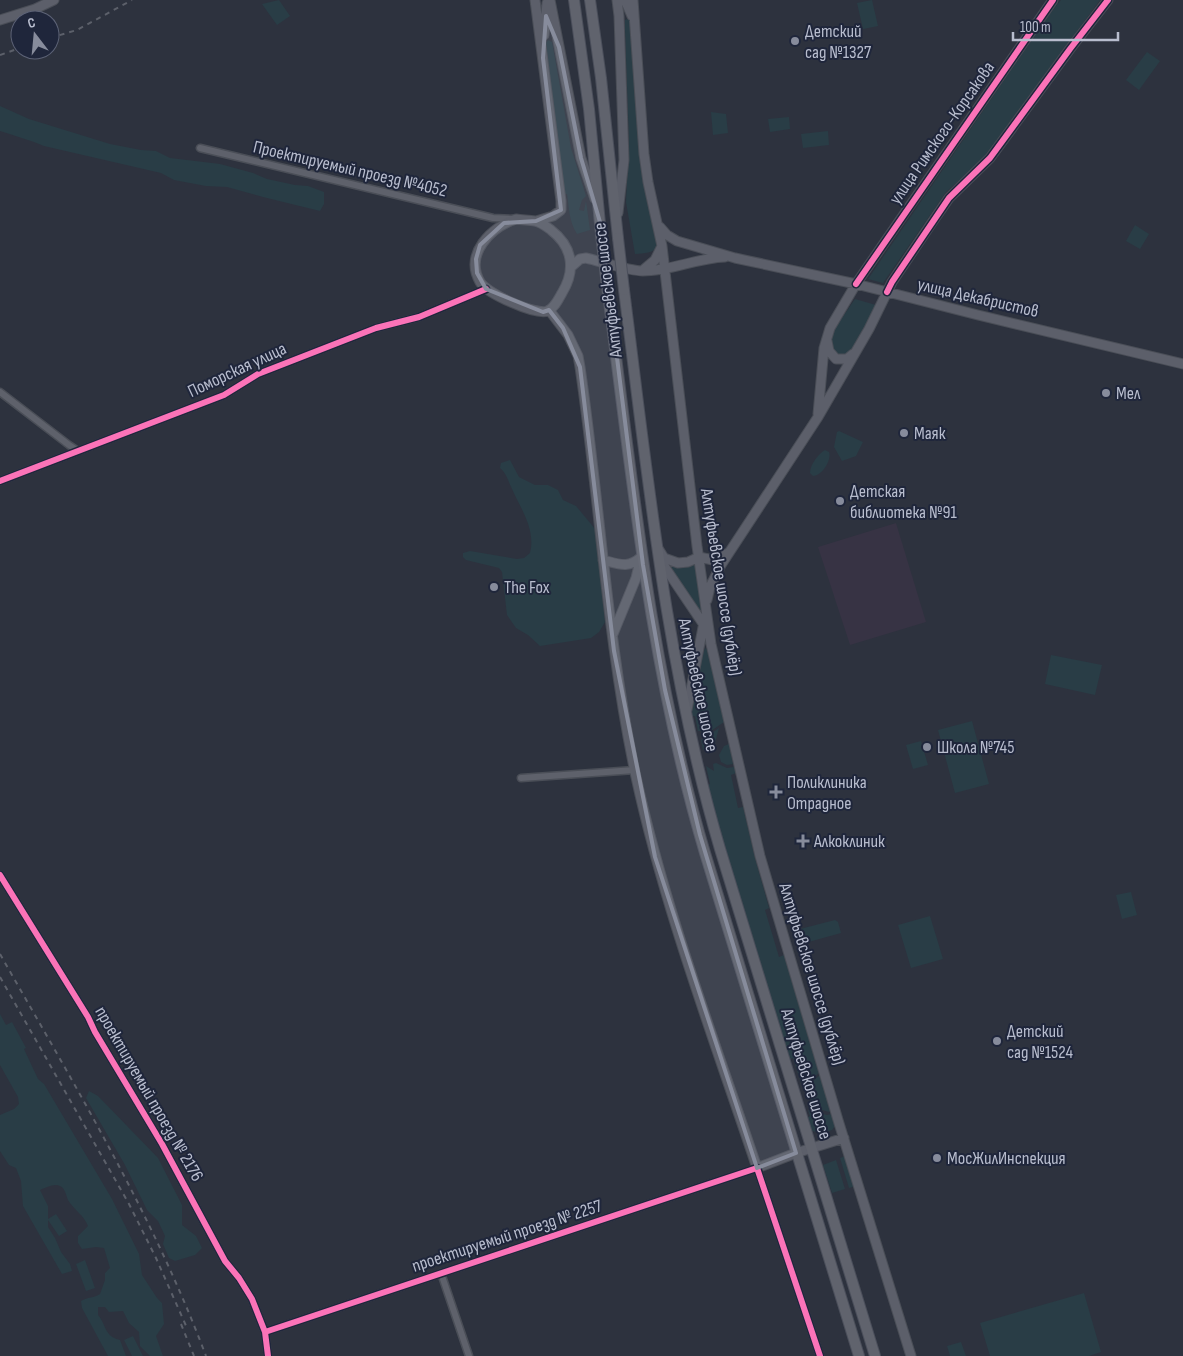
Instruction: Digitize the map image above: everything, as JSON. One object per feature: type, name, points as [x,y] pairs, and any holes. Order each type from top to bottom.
[{"type":"main road","points":[[0,20],[35,9],[54,0]]},
{"type":"main road","points":[[537,0],[546,16],[558,47]]},
{"type":"main road","points":[[536,221],[557,234],[571,256],[572,266],[567,284],[555,305],[543,312],[534,310],[486,289],[480,282],[476,259],[480,245],[490,232],[501,224],[516,219],[536,221],[553,216],[560,210],[561,201],[537,0]]},
{"type":"main road","points":[[544,58],[546,16],[549,0]]},
{"type":"main road","points":[[549,0],[582,165],[593,192],[600,222]]},
{"type":"main road","name":"Алтуфьевское шоссе","points":[[574,0],[586,90],[607,286],[642,557],[660,669],[690,798],[858,1356]]},
{"type":"main road","name":"Алтуфьевское шоссе","points":[[590,0],[601,78],[616,226],[656,547],[672,645],[686,713],[715,831],[875,1356]]},
{"type":"main road","points":[[616,226],[624,160],[618,0]]},
{"type":"main road","points":[[620,25],[624,0]]},
{"type":"main road","points":[[624,0],[633,18],[636,33]]},
{"type":"main road","name":"Алтуфьевское шоссе (дублёр)","points":[[633,0],[644,154],[662,246],[710,638],[760,856],[911,1356]]},
{"type":"main road","name":"улица Римского-Корсакова","points":[[818,417],[824,348],[830,328],[856,284],[1053,0]]},
{"type":"main road","points":[[686,713],[710,587],[731,549],[818,417],[856,351],[892,282],[949,198],[972,178],[990,158],[1070,48],[1108,0]]},
{"type":"main road","name":"улица Декабристов","points":[[657,220],[664,232],[672,239],[735,258],[856,284],[1183,364]]},
{"type":"main road","points":[[641,271],[655,260],[662,246]]},
{"type":"main road","name":"улица Декабристов","points":[[572,266],[580,259],[586,258],[641,271],[665,269],[716,257],[735,258]]},
{"type":"main road","points":[[549,310],[568,335],[576,351],[580,367],[612,636],[635,770],[656,857],[671,910],[758,1168],[796,1153],[844,1138]]},
{"type":"main road","points":[[827,336],[830,351],[836,359],[847,359],[856,351]]},
{"type":"main road","points":[[656,547],[664,558],[672,562],[682,563],[699,557],[710,560],[717,559],[724,556],[731,549]]},
{"type":"main road","points":[[656,547],[666,570],[704,625],[710,638]]},
{"type":"main road","points":[[603,560],[629,565],[642,557]]},
{"type":"main road","points":[[612,636],[636,578],[642,557]]},
{"type":"street","name":"Проектируемый проезд №4052","points":[[200,148],[492,218],[516,219]]},
{"type":"street","name":"Проектируемый проезд №4052","points":[[492,218],[501,224]]},
{"type":"street","name":"Поморская улица","points":[[0,481],[224,395],[258,374],[376,328],[419,317],[486,289]]},
{"type":"street","points":[[0,392],[69,446],[78,450]]},
{"type":"street","points":[[521,778],[635,770]]},
{"type":"street","name":"проектируемый проезд № 2176","points":[[0,875],[88,1017],[95,1032],[162,1144],[224,1261],[239,1278],[252,1299],[265,1332],[268,1356]]},
{"type":"street","points":[[758,1168],[820,1356]]},
{"type":"street","name":"проектируемый проезд № 2257","points":[[265,1332],[758,1168]]},
{"type":"street","points":[[442,1273],[469,1356]]},
{"type":"highlighted area","points":[[546,16],[559,47],[581,158],[600,222],[643,565],[665,690],[700,835],[796,1153],[757,1168],[655,857],[614,651],[580,367],[563,328],[549,310],[543,312],[486,289],[477,273],[476,259],[480,245],[504,223],[536,221],[561,210],[543,58]]},
{"type":"shaded area","points":[[279,0],[290,16],[277,25],[262,4]]},
{"type":"shaded area","points":[[872,0],[878,26],[863,29],[857,3]]},
{"type":"shaded area","points":[[1061,0],[1100,0],[985,156],[946,192],[883,283],[868,279],[1048,16]]},
{"type":"shaded area","points":[[625,20],[630,20],[633,28],[638,137],[642,167],[658,245],[651,252],[635,254],[626,202],[629,142],[625,30]]},
{"type":"shaded area","points":[[548,40],[552,42],[571,148],[586,196],[582,200],[579,210],[584,211],[586,201],[590,230],[577,234],[571,219],[567,194],[564,194],[546,43]]},
{"type":"shaded area","points":[[1147,52],[1160,61],[1139,90],[1126,80]]},
{"type":"shaded area","points":[[0,106],[29,119],[110,144],[156,151],[170,158],[220,164],[267,179],[308,186],[324,192],[324,204],[320,211],[227,187],[206,186],[174,180],[161,173],[44,146],[0,131]]},
{"type":"shaded area","points":[[711,112],[726,114],[728,133],[713,135]]},
{"type":"shaded area","points":[[789,117],[790,129],[770,132],[768,119]]},
{"type":"shaded area","points":[[828,131],[829,145],[803,148],[801,134]]},
{"type":"shaded area","points":[[1135,225],[1149,234],[1140,249],[1126,241]]},
{"type":"shaded area","points":[[855,299],[876,305],[852,353],[848,356],[835,355],[830,341],[833,331]]},
{"type":"shaded area","points":[[839,431],[863,442],[856,456],[842,461],[834,447],[837,432]]},
{"type":"shaded area","points":[[825,450],[830,455],[828,463],[823,471],[813,476],[810,473],[811,467],[817,457]]},
{"type":"shaded area","points":[[510,460],[519,477],[535,485],[548,485],[558,490],[563,500],[576,506],[596,530],[605,622],[599,632],[591,638],[540,646],[528,635],[516,628],[507,615],[502,572],[499,568],[466,560],[463,557],[463,553],[470,551],[517,559],[524,558],[530,553],[531,536],[527,520],[506,475],[500,468],[501,463]]},
{"type":"shaded area","points":[[896,523],[926,622],[850,645],[818,547]]},
{"type":"shaded area","points":[[695,564],[703,611],[700,613],[667,565],[681,568]]},
{"type":"shaded area","points":[[705,648],[724,722],[702,737],[701,731],[698,731],[695,716],[691,717],[690,711]]},
{"type":"shaded area","points":[[1051,655],[1102,665],[1095,695],[1045,684]]},
{"type":"shaded area","points":[[972,721],[989,784],[955,793],[938,730]]},
{"type":"shaded area","points":[[719,728],[714,747],[703,750],[701,740]]},
{"type":"shaded area","points":[[921,741],[928,765],[913,769],[906,745]]},
{"type":"shaded area","points":[[729,744],[733,764],[727,765],[721,762],[719,755],[724,746]]},
{"type":"shaded area","points":[[716,763],[727,768],[734,767],[736,773],[731,775],[738,808],[743,807],[769,908],[765,910],[779,957],[784,955],[819,1073],[805,1084],[801,1083],[793,1058],[788,1060],[706,785],[710,784],[706,766],[714,771],[713,764]]},
{"type":"shaded area","points":[[1131,892],[1137,915],[1122,919],[1116,895]]},
{"type":"shaded area","points":[[930,916],[943,959],[911,968],[898,925]]},
{"type":"shaded area","points":[[835,920],[838,922],[841,933],[805,943],[801,941],[800,929]]},
{"type":"shaded area","points":[[0,1014],[6,1025],[12,1022],[26,1048],[24,1049],[38,1079],[44,1084],[112,1199],[139,1254],[142,1275],[162,1303],[164,1324],[156,1336],[163,1356],[150,1356],[140,1346],[139,1332],[129,1323],[123,1311],[109,1312],[105,1307],[98,1307],[98,1315],[106,1330],[111,1336],[120,1340],[126,1356],[108,1356],[82,1308],[81,1301],[100,1294],[105,1280],[105,1273],[110,1268],[104,1248],[82,1249],[78,1243],[78,1236],[88,1226],[68,1200],[63,1188],[55,1185],[40,1190],[48,1206],[48,1219],[56,1214],[67,1231],[59,1236],[48,1220],[48,1227],[61,1252],[70,1264],[72,1271],[62,1274],[23,1206],[21,1181],[16,1168],[9,1165],[0,1151],[0,1115],[14,1109],[19,1104],[18,1097],[0,1065]]},
{"type":"shaded area","points":[[820,1075],[831,1111],[829,1112],[813,1107],[807,1089],[807,1086]]},
{"type":"shaded area","points":[[89,1091],[98,1096],[158,1158],[182,1205],[182,1225],[196,1236],[202,1248],[195,1255],[175,1261],[169,1258],[163,1244],[165,1236],[158,1221],[147,1210],[125,1165],[86,1098]]},
{"type":"shaded area","points":[[808,1110],[827,1115],[832,1114],[835,1126],[832,1130],[822,1133],[812,1131],[806,1118],[810,1116]]},
{"type":"shaded area","points":[[846,1156],[856,1186],[849,1188],[840,1158]]},
{"type":"shaded area","points":[[836,1160],[845,1189],[832,1193],[823,1165]]},
{"type":"shaded area","points":[[85,1260],[95,1288],[86,1291],[76,1264]]},
{"type":"shaded area","points":[[1084,1293],[1101,1352],[1089,1356],[990,1356],[980,1323]]},
{"type":"shaded area","points":[[133,1336],[143,1356],[132,1356],[124,1340]]},
{"type":"shaded area","points":[[961,1342],[966,1356],[950,1356],[947,1346]]},
{"type":"railway","points":[[60,35],[77,30],[132,0]]},
{"type":"railway","points":[[0,55],[10,52]]},
{"type":"railway","points":[[0,954],[84,1101],[137,1201],[162,1252],[206,1356]]},
{"type":"railway","points":[[0,977],[129,1204],[156,1258],[187,1328]]},
{"type":"railway","points":[[181,1324],[194,1356]]},
{"type":"cycle path","points":[[856,284],[1053,0]]},
{"type":"cycle path","points":[[887,292],[949,198],[990,158],[1108,0]]},
{"type":"cycle path","points":[[0,481],[224,395],[258,374],[376,328],[419,317],[486,289]]},
{"type":"cycle path","points":[[0,875],[88,1017],[95,1032],[162,1144],[225,1261],[239,1278],[252,1299],[265,1332],[268,1356]]},
{"type":"cycle path","points":[[265,1332],[757,1168],[820,1356]]},
{"type":"place","name":"Детский сад №1327","points":[[795,41]]},
{"type":"place","name":"Мел","points":[[1106,393]]},
{"type":"place","name":"Маяк","points":[[904,433]]},
{"type":"place","name":"Детская библиотека №91","points":[[840,501]]},
{"type":"place","name":"The Fox","points":[[494,587]]},
{"type":"place","name":"Школа №745","points":[[927,747]]},
{"type":"place","name":"Поликлиника Отрадное","points":[[776,792]]},
{"type":"place","name":"Алкоклиник","points":[[803,841]]},
{"type":"place","name":"Детский сад №1524","points":[[997,1041]]},
{"type":"place","name":"МосЖилИнспекция","points":[[937,1158]]}]
